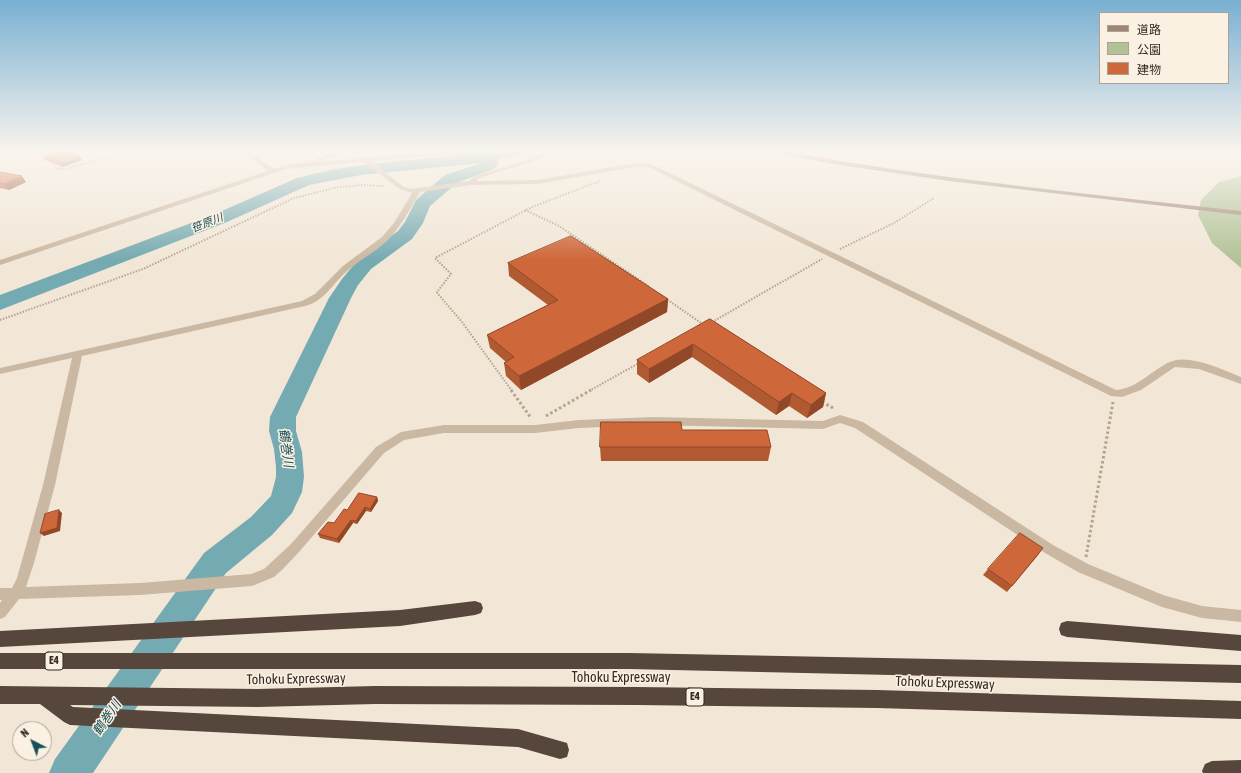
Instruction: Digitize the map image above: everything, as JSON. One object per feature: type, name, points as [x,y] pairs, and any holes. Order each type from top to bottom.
[{"type":"highway","points":[[0,639],[400,618],[475,608]]},
{"type":"highway","points":[[1067,629],[1241,644]]},
{"type":"highway","name":"Tohoku Expressway","points":[[0,661],[629,661],[1241,674]]},
{"type":"highway","name":"Tohoku Expressway","points":[[0,695],[258,698],[399,695],[715,697],[877,699],[1241,710]]},
{"type":"highway","points":[[42,695],[70,716],[518,738],[560,750]]},
{"type":"highway","points":[[1212,771],[1241,770]]},
{"type":"street","points":[[0,263],[222,188]]},
{"type":"street","points":[[403,188],[419,190],[432,188]]},
{"type":"street","points":[[696,188],[1116,394],[1124,393],[1148,382],[1173,364],[1197,365],[1241,381]]},
{"type":"street","points":[[1025,188],[1241,213]]},
{"type":"street","points":[[0,371],[305,303],[317,298],[327,290],[335,278],[345,269],[389,235],[419,190]]},
{"type":"street","points":[[0,613],[15,594],[23,580],[49,485],[78,354]]},
{"type":"street","points":[[0,594],[140,589],[252,580],[269,572],[277,566],[380,450],[394,440],[416,433],[444,429],[534,427],[654,421],[823,425],[840,419],[855,422],[1049,550],[1084,568],[1175,605],[1202,612],[1241,616]]},
{"type":"path","points":[[0,320],[156,263],[294,198],[315,192],[341,188]]},
{"type":"path","points":[[581,188],[524,210],[435,258],[451,274],[437,292],[462,322],[531,418],[534,427],[643,361]]},
{"type":"path","points":[[699,330],[831,254],[894,223],[934,198]]},
{"type":"path","points":[[524,210],[560,226],[655,291]]},
{"type":"path","points":[[661,295],[706,326]]},
{"type":"path","points":[[1084,568],[1091,534],[1110,413],[1116,394]]},
{"type":"path","points":[[819,399],[838,412],[840,419]]},
{"type":"green space","points":[[1213,188],[1241,188],[1241,268],[1212,243],[1198,215],[1201,200]]},
{"type":"building","points":[[571,236],[668,299],[519,376],[504,363],[514,357],[487,335],[558,300],[508,263]]},
{"type":"building","points":[[710,319],[826,393],[811,405],[792,393],[779,402],[693,344],[649,369],[637,360]]},
{"type":"building","points":[[601,422],[681,422],[682,430],[767,430],[771,447],[600,447]]},
{"type":"building","points":[[359,493],[377,497],[370,509],[365,507],[356,521],[351,520],[337,539],[318,534],[328,522],[334,523],[344,509],[347,510]]},
{"type":"building","points":[[59,510],[57,528],[40,533],[45,514]]},
{"type":"building","points":[[1020,533],[1043,548],[1012,586],[988,569]]},
{"type":"waterway","name":"笹原川","points":[[0,303],[221,218],[285,188]]},
{"type":"waterway","name":"鶴巻川","points":[[69,773],[215,563],[225,553],[262,526],[281,504],[288,492],[290,477],[289,452],[283,431],[283,417],[340,298],[349,283],[364,265],[405,235],[414,223],[422,204],[440,188]]}]
